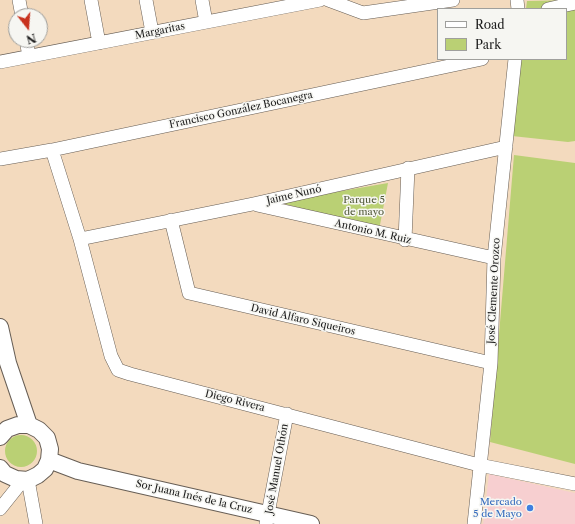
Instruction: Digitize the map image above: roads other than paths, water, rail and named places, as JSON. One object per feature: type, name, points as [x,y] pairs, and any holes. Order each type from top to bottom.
[{"type":"main road","points":[[0,327],[8,363],[29,425]]},
{"type":"main road","points":[[0,437],[7,429],[18,425],[29,425],[39,430],[47,438],[50,449],[49,460],[45,469],[38,476],[26,479],[16,479],[5,474],[0,468]]},
{"type":"main road","name":"Sor Juana Inés de la Cruz","points":[[49,460],[78,471],[268,519],[311,524]]},
{"type":"street","points":[[91,0],[99,43]]},
{"type":"street","points":[[146,0],[152,32]]},
{"type":"street","points":[[202,0],[206,22]]},
{"type":"street","name":"Margaritas","points":[[0,62],[206,22],[269,5],[320,0]]},
{"type":"street","points":[[328,0],[363,13],[417,3],[454,0]]},
{"type":"street","points":[[550,6],[575,3]]},
{"type":"street","points":[[28,48],[29,56]]},
{"type":"street","name":"Francisco González Bocanegra","points":[[0,159],[52,150],[477,60]]},
{"type":"street","name":"José Clemente Orozco","points":[[474,524],[479,465],[491,363],[494,258],[515,60]]},
{"type":"street","name":"Jaime Nunó","points":[[80,239],[253,204],[506,146]]},
{"type":"street","name":"Diego Rivera","points":[[52,150],[80,239],[111,356],[118,370],[479,465],[575,484]]},
{"type":"street","points":[[405,240],[408,168]]},
{"type":"street","name":"Antonio M. Ruiz","points":[[253,204],[405,240],[494,258]]},
{"type":"street","name":"David Alfaro Siqueiros","points":[[171,220],[189,293],[491,363]]},
{"type":"street","name":"José Manuel Othón","points":[[268,519],[287,414]]},
{"type":"street","points":[[0,509],[26,479]]},
{"type":"street","points":[[26,479],[36,524]]},
{"type":"place","name":"Mercado 5 de Mayo","points":[[530,508]]},
{"type":"park label","name":"Parque 5 de mayo","points":[[364,206]]}]
